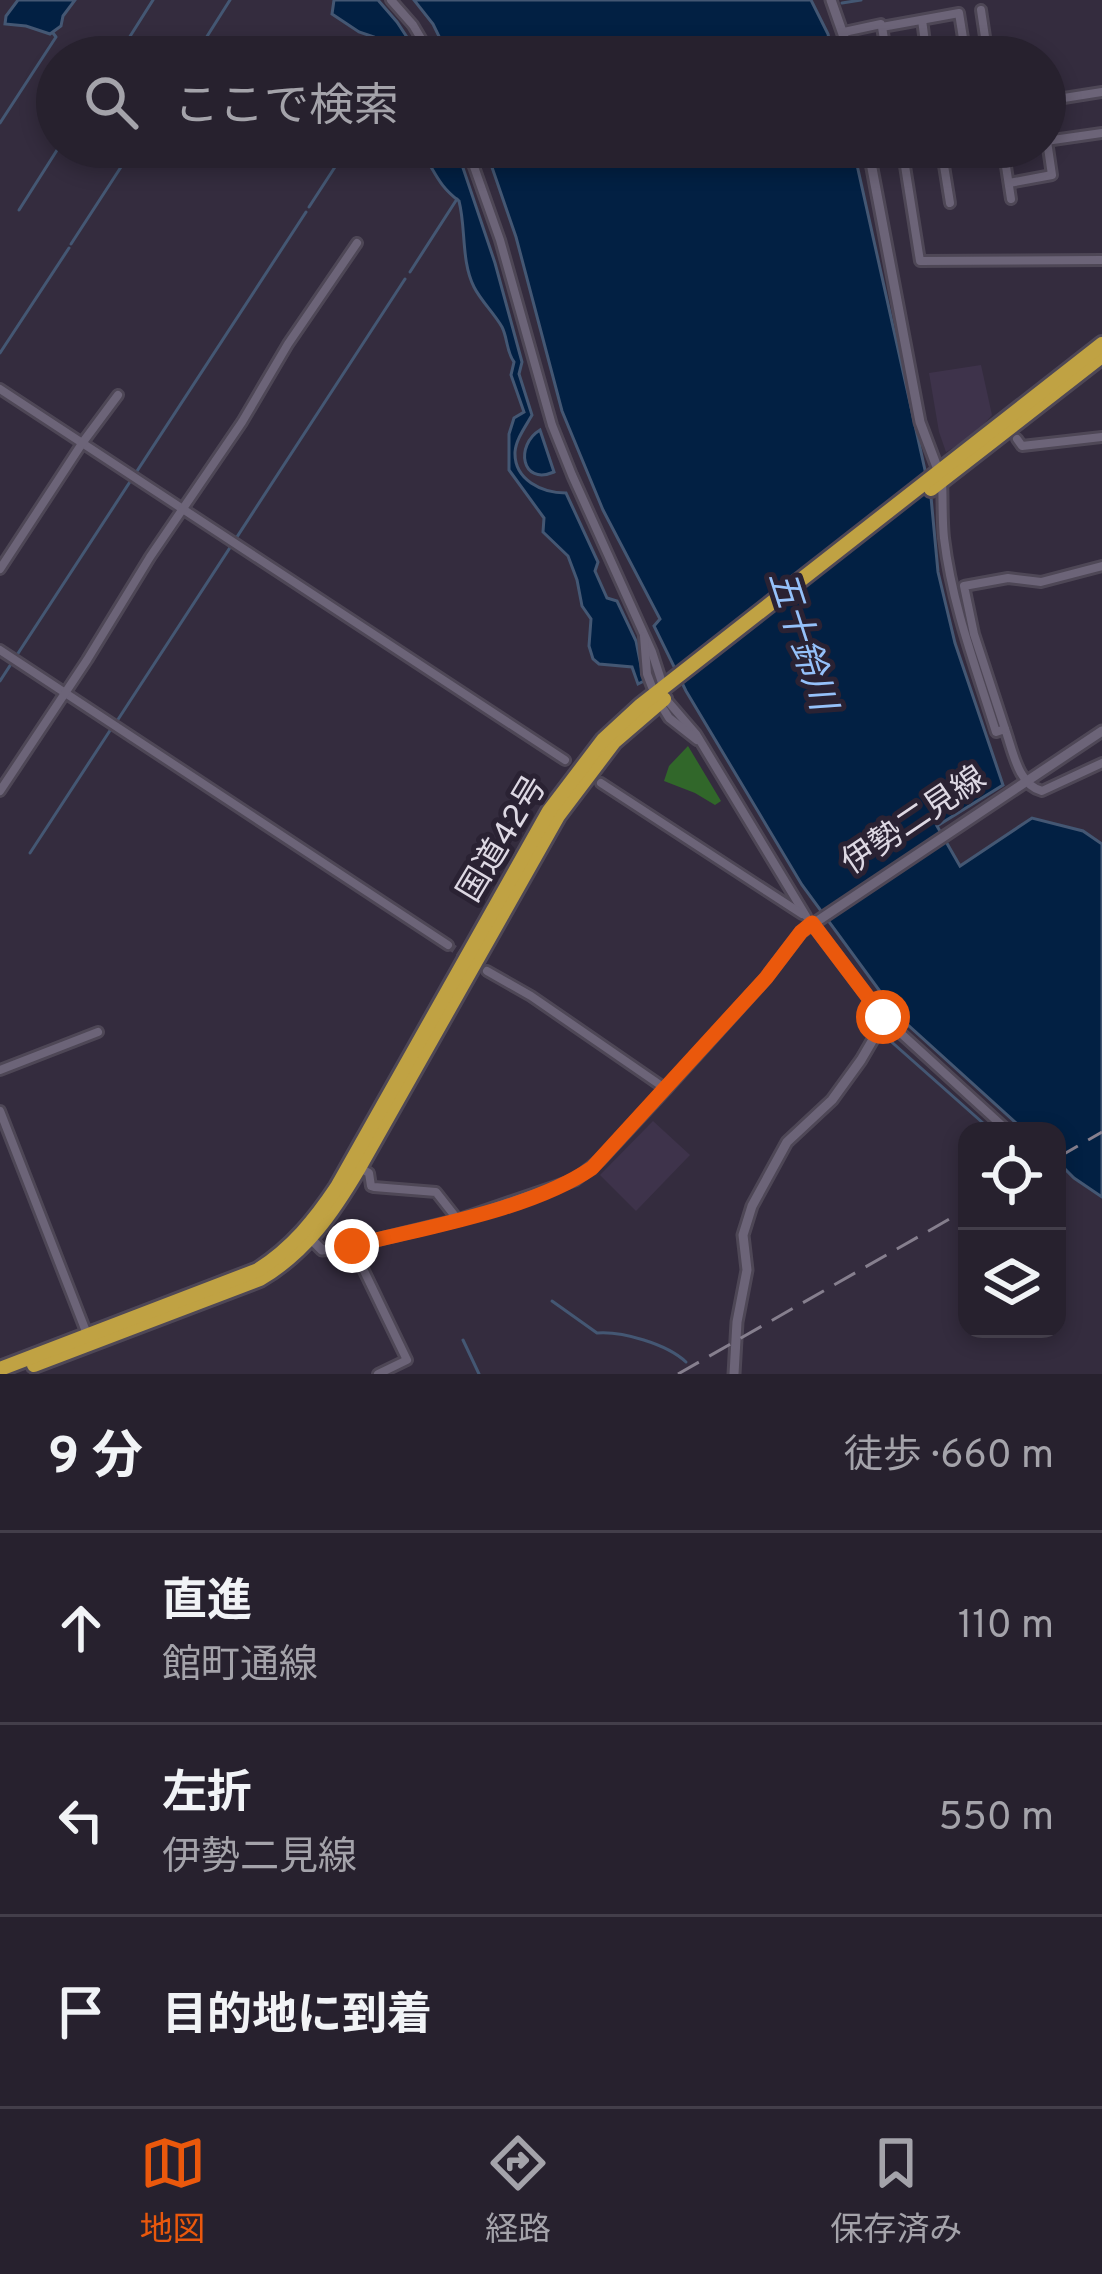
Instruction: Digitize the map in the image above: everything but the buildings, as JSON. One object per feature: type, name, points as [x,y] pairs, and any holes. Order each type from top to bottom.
[{"type":"highway","name":"国道42号","points":[[13,1374],[260,1279],[291,1258],[564,789],[603,740],[1102,344]]},
{"type":"highway","name":"国道42号","points":[[936,478],[1102,356]]},
{"type":"highway","name":"国道42号","points":[[0,1369],[257,1270],[307,1235],[337,1206],[565,805],[614,742],[665,693]]},
{"type":"main road","points":[[835,1],[845,36]]},
{"type":"main road","points":[[872,168],[920,422],[936,478]]},
{"type":"main road","name":"伊勢二見線","points":[[307,1235],[326,1251],[352,1246],[458,1220],[575,1180],[666,1089],[813,919],[1102,731]]},
{"type":"main road","points":[[734,1374],[747,1270],[743,1235],[752,1206],[787,1142],[832,1100],[882,1024],[883,1017],[813,919]]},
{"type":"street","points":[[391,0],[420,36]]},
{"type":"street","points":[[981,10],[985,36]]},
{"type":"street","points":[[844,32],[958,13],[962,36]]},
{"type":"street","points":[[922,20],[924,36]]},
{"type":"street","points":[[882,27],[884,36]]},
{"type":"street","points":[[1066,98],[1102,92]]},
{"type":"street","points":[[1066,138],[1102,133]]},
{"type":"street","points":[[474,168],[500,239],[552,425],[644,633],[665,693],[813,919]]},
{"type":"street","points":[[905,168],[920,261],[1102,260]]},
{"type":"street","points":[[944,168],[950,203]]},
{"type":"street","points":[[1008,168],[1011,199]]},
{"type":"street","points":[[1009,183],[1052,176],[1051,168]]},
{"type":"street","points":[[0,791],[357,243]]},
{"type":"street","points":[[0,388],[566,760]]},
{"type":"street","points":[[0,569],[118,395]]},
{"type":"street","points":[[1027,461],[1019,443],[1102,437]]},
{"type":"street","points":[[936,478],[962,626],[1025,782],[1042,791],[1102,763]]},
{"type":"street","points":[[1001,731],[964,586],[1008,578],[1041,582],[1102,566]]},
{"type":"street","points":[[0,650],[448,945]]},
{"type":"street","points":[[602,783],[813,919]]},
{"type":"street","points":[[487,971],[666,1089]]},
{"type":"street","points":[[883,1017],[998,1122]]},
{"type":"street","points":[[0,1070],[98,1032]]},
{"type":"street","points":[[0,1111],[87,1335]]},
{"type":"street","points":[[359,1168],[369,1173],[374,1187],[436,1192],[458,1220]]},
{"type":"street","points":[[352,1246],[407,1360],[377,1374]]},
{"type":"shaded area","points":[[981,365],[992,415],[975,434],[946,452],[929,373]]},
{"type":"shaded area","points":[[653,1121],[690,1155],[636,1211],[600,1175]]},
{"type":"green space","points":[[688,746],[721,801],[715,805],[664,781],[669,766]]},
{"type":"water","points":[[18,0],[75,0],[61,26],[50,34],[5,24]]},
{"type":"water","points":[[334,0],[378,0],[406,36],[371,36],[332,14]]},
{"type":"water","points":[[414,0],[811,0],[828,36],[439,36]]},
{"type":"water","points":[[431,168],[463,168],[495,263],[532,415],[517,442],[519,470],[531,483],[566,493],[598,562],[595,571],[607,598],[617,601],[636,641],[644,681],[638,684],[632,667],[599,664],[593,659],[591,619],[582,606],[568,556],[543,532],[544,518],[509,470],[509,434],[514,418],[524,412],[511,375],[514,362],[502,327],[470,277],[459,201]]},
{"type":"water","name":"五十鈴川","points":[[492,168],[858,168],[931,497],[938,572],[955,643],[1003,785],[937,826],[960,866],[1032,818],[1083,831],[1102,844],[1102,1197],[1066,1170],[1066,1122],[1015,1122],[898,1016],[802,885],[686,691],[654,626],[660,619],[603,510],[562,411],[516,237]]},
{"type":"water","points":[[540,430],[554,472],[543,475],[528,469],[525,462],[527,445]]},
{"type":"waterway","points":[[130,36],[153,0]]},
{"type":"waterway","points":[[207,36],[230,0]]},
{"type":"waterway","points":[[842,3],[861,0]]},
{"type":"waterway","points":[[0,123],[36,68]]},
{"type":"waterway","points":[[19,210],[46,168]]},
{"type":"waterway","points":[[71,244],[120,168]]},
{"type":"waterway","points":[[309,207],[334,168]]},
{"type":"waterway","points":[[410,272],[457,199]]},
{"type":"waterway","points":[[0,681],[306,212]]},
{"type":"waterway","points":[[0,353],[69,248]]},
{"type":"waterway","points":[[117,721],[405,279]]},
{"type":"waterway","points":[[30,853],[111,729]]},
{"type":"waterway","points":[[886,1037],[982,1122]]},
{"type":"waterway","points":[[552,1301],[597,1333],[644,1340],[686,1362]]},
{"type":"waterway","points":[[463,1340],[479,1374]]},
{"type":"tunnel","points":[[448,945],[487,971]]},
{"type":"railway","points":[[1066,1153],[1102,1132]]},
{"type":"railway","points":[[678,1374],[958,1214]]},
{"type":"route","points":[[352,1246],[528,1198],[592,1168],[812,923],[883,1017]]}]
